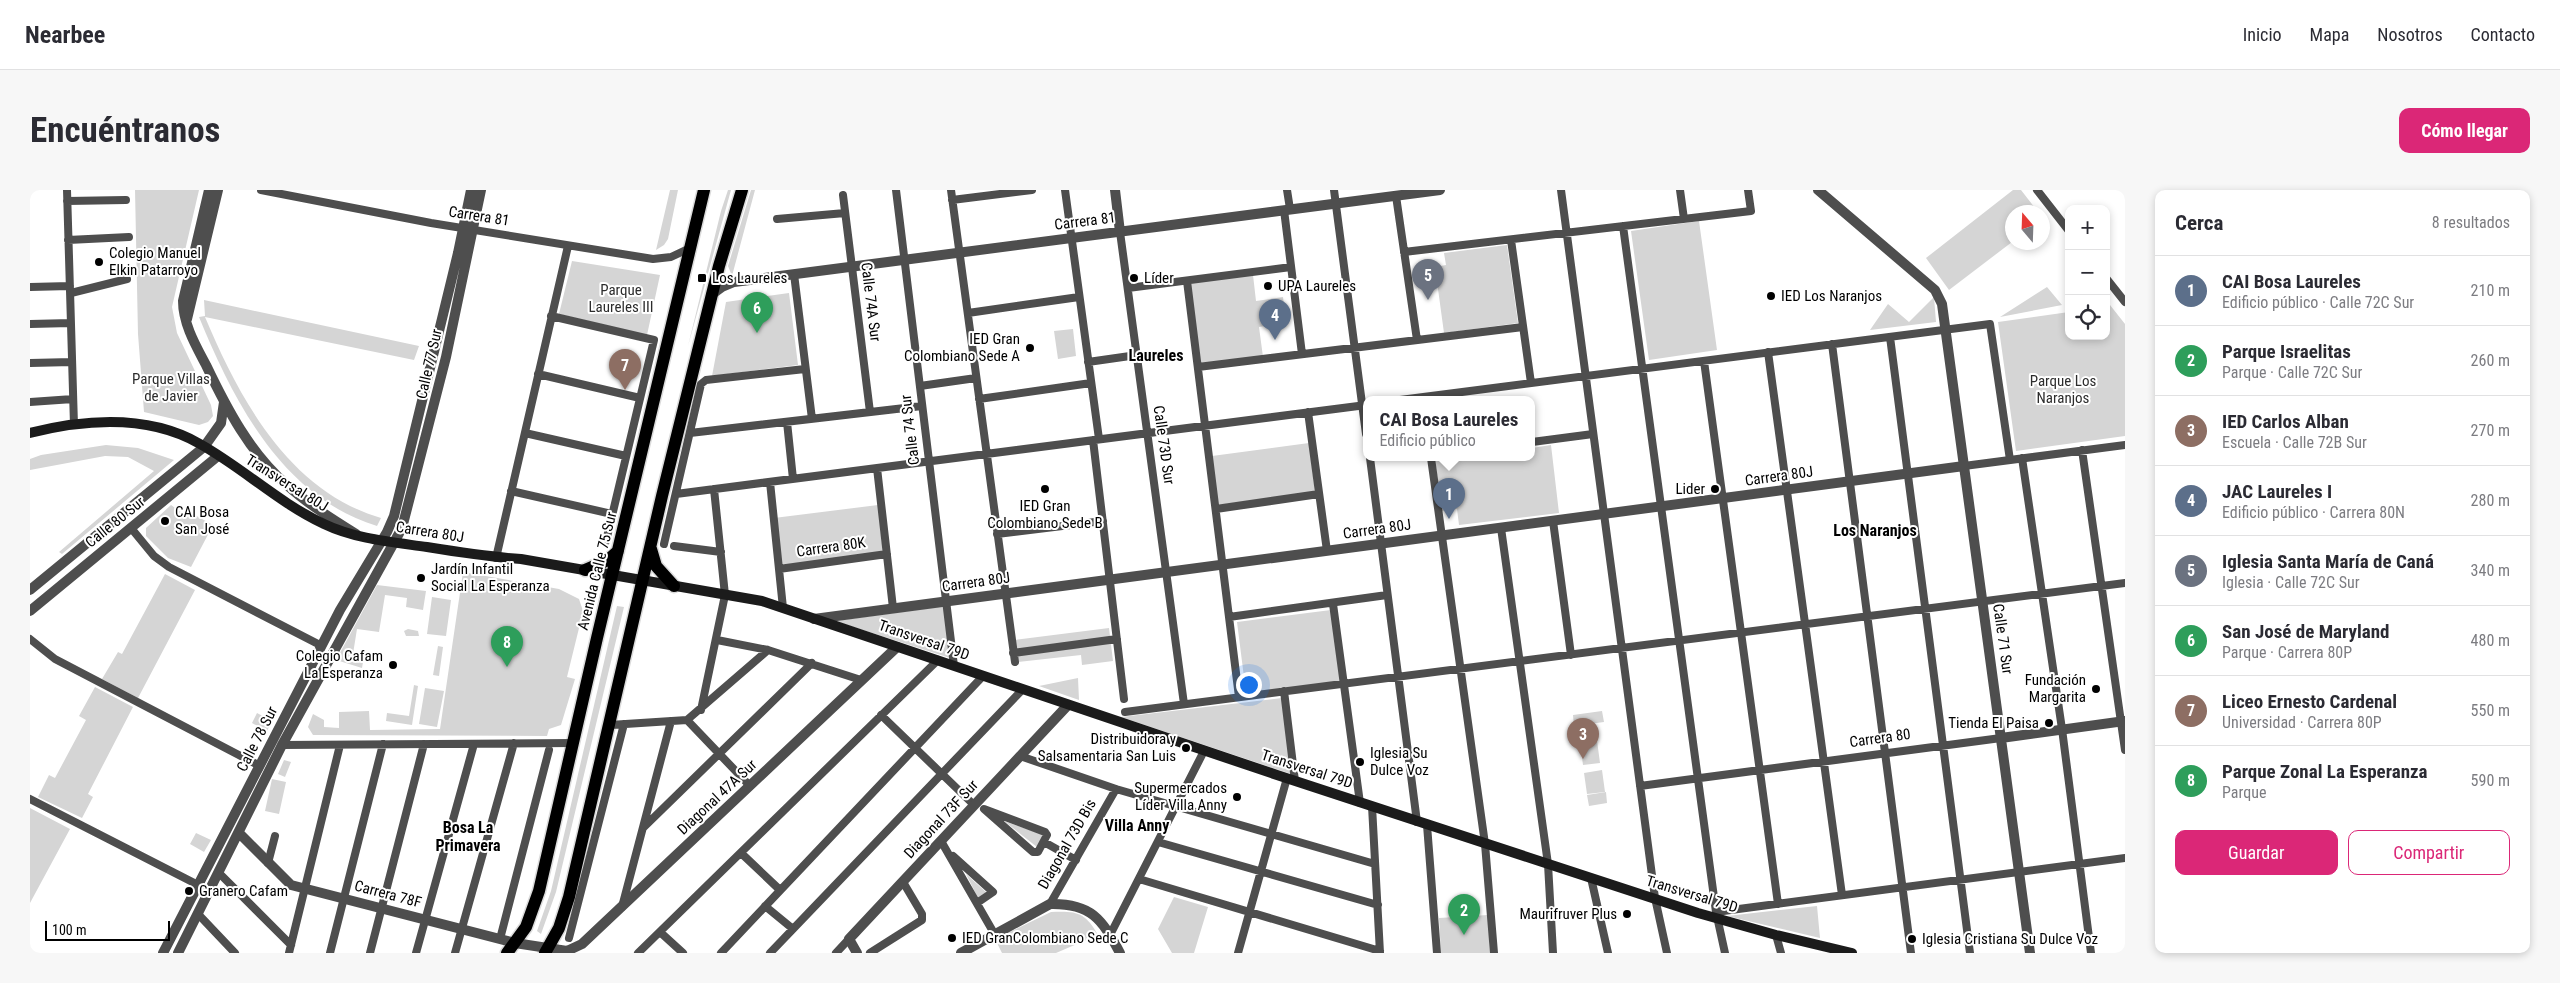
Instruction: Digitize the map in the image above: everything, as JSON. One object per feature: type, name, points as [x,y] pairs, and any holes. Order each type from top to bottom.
[{"type":"main road","name":"Avenida Calle 75 Sur","points":[[511,948],[529,919],[539,891],[704,190]]},
{"type":"main road","points":[[547,951],[565,913],[650,546],[711,295],[742,190]]},
{"type":"main road","points":[[30,433],[74,425],[115,421],[133,422],[177,434],[204,446]]},
{"type":"main road","name":"Transversal 80J","points":[[204,446],[317,521],[358,536]]},
{"type":"main road","name":"Carrera 80J","points":[[358,536],[496,558],[520,565],[642,583],[702,597],[726,595]]},
{"type":"main road","points":[[650,546],[656,566],[674,586]]},
{"type":"main road","points":[[585,570],[608,560],[618,551]]},
{"type":"main road","name":"Carrera 80J","points":[[496,558],[521,558],[585,570],[612,578]]},
{"type":"main road","name":"Carrera 80J","points":[[642,583],[752,598],[814,618]]},
{"type":"main road","name":"Transversal 79D","points":[[814,618],[1204,751],[1485,844],[1654,898],[1717,915],[1776,936],[1834,951],[1852,953]]},
{"type":"street","points":[[67,190],[74,425]]},
{"type":"street","points":[[209,190],[183,301],[186,320],[224,402],[241,432],[271,470],[318,509],[358,536]]},
{"type":"street","points":[[186,320],[218,190]]},
{"type":"street","name":"Carrera 81","points":[[261,190],[474,230],[661,259],[677,256],[691,247]]},
{"type":"street","name":"Calle 77 Sur","points":[[381,540],[396,508],[464,228],[471,190]]},
{"type":"street","name":"Calle 77 Sur","points":[[394,542],[406,519],[446,357],[481,190]]},
{"type":"street","name":"Calle 74 Sur","points":[[896,190],[954,666]]},
{"type":"street","points":[[951,190],[1015,662]]},
{"type":"street","points":[[952,200],[1032,190]]},
{"type":"street","points":[[1065,190],[1091,383],[1103,521],[1124,700]]},
{"type":"street","name":"Calle 73D Sur","points":[[1115,190],[1184,704]]},
{"type":"street","points":[[1287,190],[1291,267],[1302,354]]},
{"type":"street","points":[[1334,190],[1355,348],[1363,396]]},
{"type":"street","name":"Carrera 81","points":[[711,295],[722,287],[734,282],[1440,190]]},
{"type":"street","points":[[1561,190],[1654,898],[1667,953]]},
{"type":"street","points":[[1680,190],[1684,219]]},
{"type":"street","points":[[1404,252],[1751,211],[1748,190]]},
{"type":"street","name":"Calle 71 Sur","points":[[1818,190],[1935,290],[1942,304],[2030,953]]},
{"type":"street","points":[[2037,190],[2065,226]]},
{"type":"street","name":"Calle 74A Sur","points":[[843,195],[870,412]]},
{"type":"street","points":[[1396,196],[1417,340]]},
{"type":"street","points":[[67,201],[126,200]]},
{"type":"street","points":[[777,219],[845,213]]},
{"type":"street","points":[[1623,226],[1717,915],[1725,953]]},
{"type":"street","points":[[68,240],[129,237]]},
{"type":"street","points":[[1511,240],[1530,383]]},
{"type":"street","points":[[496,558],[568,246]]},
{"type":"street","points":[[719,266],[726,278],[734,282]]},
{"type":"street","points":[[1128,288],[1291,267]]},
{"type":"street","points":[[794,274],[812,419]]},
{"type":"street","points":[[30,287],[71,289],[127,279]]},
{"type":"street","points":[[1187,280],[1239,697]]},
{"type":"street","points":[[2110,283],[2125,302]]},
{"type":"street","points":[[968,313],[1079,297]]},
{"type":"street","points":[[552,316],[654,340],[606,541]]},
{"type":"street","points":[[30,324],[71,323]]},
{"type":"street","points":[[1443,396],[1530,383],[1990,324],[2010,460]]},
{"type":"street","points":[[1198,367],[1523,327]]},
{"type":"street","points":[[1890,337],[1970,953]]},
{"type":"street","points":[[1832,344],[1911,953]]},
{"type":"street","points":[[1768,352],[1842,895]]},
{"type":"street","points":[[1088,362],[1137,355]]},
{"type":"street","points":[[1704,361],[1778,904]]},
{"type":"street","points":[[30,363],[72,362]]},
{"type":"street","points":[[664,544],[702,382],[806,369]]},
{"type":"street","points":[[538,374],[640,398]]},
{"type":"street","points":[[920,386],[976,378]]},
{"type":"street","points":[[979,399],[1091,383]]},
{"type":"street","points":[[30,402],[73,399]]},
{"type":"street","name":"Calle 80 Sur","points":[[30,590],[204,446],[221,423],[224,402]]},
{"type":"street","points":[[676,494],[1363,405]]},
{"type":"street","points":[[690,433],[922,406]]},
{"type":"street","points":[[1308,412],[1327,550]]},
{"type":"street","points":[[787,422],[793,479]]},
{"type":"street","points":[[525,433],[626,456]]},
{"type":"street","points":[[1535,442],[1593,434]]},
{"type":"street","name":"Carrera 80J","points":[[814,618],[2125,445]]},
{"type":"street","points":[[2082,450],[2123,721],[2125,750]]},
{"type":"street","name":"Calle 80 Sur","points":[[30,611],[218,456]]},
{"type":"street","points":[[2022,458],[2062,729],[2091,953]]},
{"type":"street","points":[[1370,461],[1398,677],[1422,823],[1436,953]]},
{"type":"street","points":[[1431,461],[1459,669],[1485,844],[1494,953]]},
{"type":"street","points":[[876,468],[893,608]]},
{"type":"street","points":[[770,482],[783,608]]},
{"type":"street","points":[[701,710],[726,595],[714,489]]},
{"type":"street","points":[[511,491],[612,514]]},
{"type":"street","points":[[1216,509],[1319,494]]},
{"type":"street","points":[[997,534],[1103,521]]},
{"type":"street","points":[[1553,521],[1571,655]]},
{"type":"street","points":[[131,528],[154,556],[169,566],[322,646]]},
{"type":"street","points":[[1501,528],[1548,864],[1553,953]]},
{"type":"street","name":"Calle 78 Sur","points":[[163,953],[322,646],[381,540]]},
{"type":"street","name":"Calle 78 Sur","points":[[178,953],[282,745],[394,542]]},
{"type":"street","points":[[674,546],[721,552]]},
{"type":"street","name":"Carrera 80K","points":[[779,569],[886,554]]},
{"type":"street","points":[[1125,712],[2125,583]]},
{"type":"street","points":[[1229,617],[1387,595]]},
{"type":"street","points":[[1333,604],[1360,802]]},
{"type":"street","points":[[30,639],[43,652],[55,659],[260,766]]},
{"type":"street","points":[[1013,653],[1117,639]]},
{"type":"street","points":[[716,640],[768,650],[862,680]]},
{"type":"street","name":"Diagonal 47A Sur","points":[[547,951],[561,952],[573,950],[582,944],[897,647]]},
{"type":"street","points":[[610,725],[687,720],[701,710],[768,650]]},
{"type":"street","points":[[638,953],[938,660]]},
{"type":"street","points":[[643,828],[812,663]]},
{"type":"street","points":[[721,953],[983,676]]},
{"type":"street","points":[[770,953],[1023,689]]},
{"type":"street","points":[[1238,953],[1271,832],[1291,780],[1284,692]]},
{"type":"street","name":"Diagonal 73F Sur","points":[[836,953],[1068,705]]},
{"type":"street","points":[[881,716],[974,806]]},
{"type":"street","points":[[687,720],[750,786]]},
{"type":"street","points":[[622,907],[671,721]]},
{"type":"street","name":"Carrera 80","points":[[1640,786],[2123,721]]},
{"type":"street","points":[[569,938],[624,724]]},
{"type":"street","points":[[455,953],[514,743]]},
{"type":"street","points":[[282,745],[573,743]]},
{"type":"street","points":[[330,953],[383,744]]},
{"type":"street","points":[[370,953],[424,744]]},
{"type":"street","points":[[416,953],[474,744]]},
{"type":"street","points":[[290,949],[340,745]]},
{"type":"street","points":[[500,939],[549,750]]},
{"type":"street","points":[[1110,934],[1204,751]]},
{"type":"street","points":[[1020,756],[1116,789],[1271,832],[1375,864]]},
{"type":"street","name":"Diagonal 73D Bis","points":[[961,953],[1050,904],[1116,789]]},
{"type":"street","points":[[30,798],[210,891]]},
{"type":"street","points":[[1139,879],[1380,952],[1372,806]]},
{"type":"street","points":[[984,809],[1045,832],[1047,835],[1044,842],[1038,852],[1033,852],[984,809]]},
{"type":"street","name":"Carrera 78F","points":[[239,834],[287,883],[500,939],[511,948],[547,951]]},
{"type":"street","points":[[268,863],[275,836]]},
{"type":"street","points":[[941,841],[994,935]]},
{"type":"street","points":[[1044,842],[1076,860]]},
{"type":"street","points":[[1158,842],[1378,905]]},
{"type":"street","points":[[947,852],[993,892],[977,904]]},
{"type":"street","points":[[740,853],[780,890]]},
{"type":"street","points":[[1717,915],[1842,895],[2125,858]]},
{"type":"street","points":[[219,873],[290,949]]},
{"type":"street","points":[[1591,878],[1608,953]]},
{"type":"street","points":[[870,953],[922,920],[923,917],[903,882]]},
{"type":"street","points":[[1050,904],[1076,906],[1088,910],[1105,924],[1120,953]]},
{"type":"street","points":[[765,906],[793,929]]},
{"type":"street","points":[[198,914],[235,953]]},
{"type":"street","points":[[660,932],[683,953]]},
{"type":"street","points":[[1776,936],[1781,953]]},
{"type":"street","points":[[849,940],[857,953]]},
{"type":"green space","name":"Parque Villas de Javier","points":[[135,190],[199,190],[172,307],[177,333],[211,405],[213,416],[208,422],[199,425],[144,412],[138,334]]},
{"type":"green space","points":[[670,190],[678,190],[668,239],[664,245],[656,250]]},
{"type":"green space","points":[[728,190],[731,190],[688,346],[721,211]]},
{"type":"green space","points":[[751,190],[755,190],[732,276],[728,266]]},
{"type":"green space","points":[[2013,190],[2021,190],[2033,205],[2005,205],[2005,247],[1949,290],[1926,258]]},
{"type":"green space","points":[[1699,221],[1717,350],[1649,360],[1631,231]]},
{"type":"green space","points":[[1507,245],[1518,323],[1444,333],[1435,267],[1446,265],[1444,253]]},
{"type":"green space","name":"Parque Laureles III","points":[[572,261],[660,275],[647,335],[559,314]]},
{"type":"green space","points":[[1253,275],[1256,301],[1283,297],[1286,323],[1259,327],[1263,357],[1201,365],[1190,283]]},
{"type":"green space","points":[[2047,287],[2062,305],[2000,317]]},
{"type":"green space","points":[[789,293],[798,365],[712,376],[726,302]]},
{"type":"green space","points":[[1934,297],[1936,322],[1870,330],[1888,304],[1909,322]]},
{"type":"green space","points":[[204,300],[419,346],[414,360],[205,317],[234,380],[272,438],[294,464],[320,487],[348,505],[381,518],[377,526],[344,512],[314,493],[288,470],[266,442],[246,413],[228,381],[199,317],[205,316]]},
{"type":"green space","name":"Parque Los Naranjos","points":[[2110,305],[2125,324],[2125,436],[2016,451],[1998,322],[2065,313],[2065,340],[2110,340]]},
{"type":"green space","points":[[1073,329],[1076,356],[1058,359],[1054,331]]},
{"type":"green space","points":[[1309,443],[1315,492],[1218,505],[1212,456]]},
{"type":"green space","points":[[106,445],[138,448],[174,460],[62,554],[59,552],[154,471],[128,457],[105,456],[30,470],[30,459],[41,455]]},
{"type":"green space","points":[[1551,445],[1559,513],[1459,525],[1457,509],[1442,511],[1435,461],[1535,461],[1535,448]]},
{"type":"green space","points":[[171,505],[188,517],[191,513],[213,525],[191,567],[168,558],[146,536],[146,528]]},
{"type":"green space","points":[[878,505],[883,553],[781,565],[774,518]]},
{"type":"green space","points":[[463,572],[559,589],[579,599],[588,626],[580,624],[567,677],[575,679],[561,725],[549,729],[547,736],[313,735],[308,727],[313,714],[324,720],[324,727],[339,728],[339,712],[369,711],[370,730],[440,729]]},
{"type":"green space","points":[[165,574],[195,590],[138,698],[102,679],[118,652],[122,654]]},
{"type":"green space","points":[[377,585],[426,591],[423,610],[406,607],[407,598],[385,595],[379,632],[357,629],[352,660],[363,662],[362,668],[336,660]]},
{"type":"green space","points":[[432,597],[451,600],[446,636],[427,634]]},
{"type":"green space","points":[[617,606],[624,607],[556,892],[541,934],[537,931],[551,891]]},
{"type":"green space","points":[[945,606],[950,658],[835,621]]},
{"type":"green space","points":[[1331,610],[1340,681],[1246,693],[1237,622]]},
{"type":"green space","points":[[1109,628],[1113,661],[1082,665],[1081,655],[1018,662],[1015,640]]},
{"type":"green space","points":[[408,629],[418,631],[419,636],[406,636],[404,631]]},
{"type":"green space","points":[[438,646],[443,647],[439,676],[433,675]]},
{"type":"green space","points":[[1078,678],[1079,700],[1039,686]]},
{"type":"green space","points":[[414,685],[418,686],[412,725],[386,721],[387,713],[409,716]]},
{"type":"green space","points":[[95,687],[133,707],[88,794],[93,797],[82,818],[38,797],[49,775],[55,778],[86,720],[79,716]]},
{"type":"green space","points":[[425,688],[444,691],[437,727],[419,724]]},
{"type":"green space","points":[[1282,698],[1291,774],[1121,717]]},
{"type":"green space","points":[[1602,711],[1604,722],[1574,726],[1573,715]]},
{"type":"green space","points":[[257,713],[272,721],[267,731],[252,723]]},
{"type":"green space","points":[[1596,733],[1600,763],[1583,765],[1579,736]]},
{"type":"green space","points":[[284,760],[291,762],[285,777],[278,774]]},
{"type":"green space","points":[[1602,770],[1605,792],[1587,794],[1584,773]]},
{"type":"green space","points":[[272,779],[286,782],[279,814],[265,811]]},
{"type":"green space","points":[[1606,792],[1607,803],[1589,806],[1587,795]]},
{"type":"green space","points":[[30,808],[70,829],[30,903]]},
{"type":"green space","points":[[1004,821],[1044,835],[1037,847]]},
{"type":"green space","points":[[196,833],[211,840],[204,852],[190,844]]},
{"type":"green space","points":[[966,874],[986,892],[978,898]]},
{"type":"green space","points":[[1174,897],[1208,907],[1194,953],[1172,953],[1158,929]]},
{"type":"green space","points":[[1817,906],[1820,938],[1727,916]]},
{"type":"green space","points":[[1051,912],[1079,914],[1089,922],[1098,935],[1056,953],[1002,953],[995,939]]},
{"type":"green space","points":[[1488,915],[1490,953],[1441,953],[1439,918]]},
{"type":"place","name":"Colegio Manuel Elkin Patarroyo","points":[[99,262]]},
{"type":"place","name":"Los Laureles","points":[[702,278]]},
{"type":"place","name":"Líder","points":[[1134,278]]},
{"type":"place","name":"UPA Laureles","points":[[1268,286]]},
{"type":"place","name":"IED Los Naranjos","points":[[1771,296]]},
{"type":"place","name":"Iglesia Santa María de Caná","points":[[1428,300]]},
{"type":"place","name":"San José de Maryland","points":[[757,333]]},
{"type":"place","name":"JAC Laureles I","points":[[1275,340]]},
{"type":"place","name":"IED Gran Colombiano Sede A","points":[[1030,348]]},
{"type":"place","name":"Liceo Ernesto Cardenal","points":[[625,390]]},
{"type":"place","name":"IED Gran Colombiano Sede B","points":[[1045,489]]},
{"type":"place","name":"Lider","points":[[1715,489]]},
{"type":"place","name":"CAI Bosa Laureles","points":[[1449,519]]},
{"type":"place","name":"CAI Bosa San José","points":[[165,521]]},
{"type":"place","name":"Jardín Infantil Social La Esperanza","points":[[421,578]]},
{"type":"place","name":"Colegio Cafam La Esperanza","points":[[393,665]]},
{"type":"place","name":"Parque Zonal La Esperanza","points":[[507,667]]},
{"type":"place","name":"Fundación Margarita","points":[[2096,689]]},
{"type":"place","name":"Tienda El Paisa","points":[[2049,723]]},
{"type":"place","name":"Distribuidora y Salsamentaria San Luis","points":[[1186,748]]},
{"type":"place","name":"IED Carlos Alban","points":[[1583,759]]},
{"type":"place","name":"Iglesia Su Dulce Voz","points":[[1360,762]]},
{"type":"place","name":"Supermercados Líder Villa Anny","points":[[1237,797]]},
{"type":"place","name":"Granero Cafam","points":[[189,891]]},
{"type":"place","name":"Maurifruver Plus","points":[[1627,914]]},
{"type":"place","name":"Parque Israelitas","points":[[1464,935]]},
{"type":"place","name":"IED GranColombiano Sede C","points":[[952,938]]},
{"type":"place","name":"Iglesia Cristiana Su Dulce Voz","points":[[1912,939]]},
{"type":"district","name":"Laureles","points":[[1156,355]]},
{"type":"district","name":"Los Naranjos","points":[[1875,530]]},
{"type":"district","name":"Villa Anny","points":[[1137,825]]},
{"type":"district","name":"Bosa La Primavera","points":[[468,836]]}]
